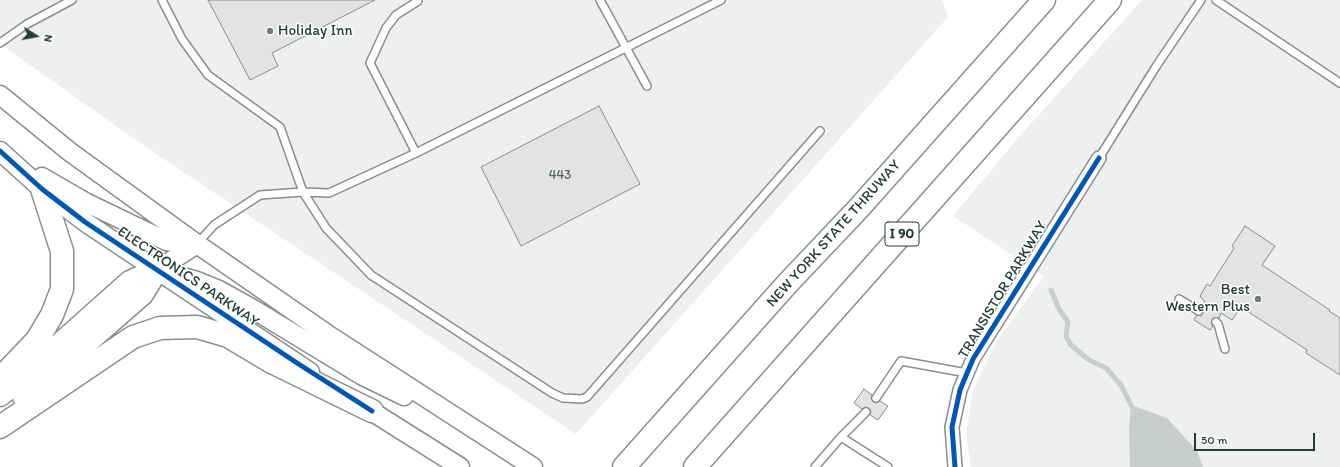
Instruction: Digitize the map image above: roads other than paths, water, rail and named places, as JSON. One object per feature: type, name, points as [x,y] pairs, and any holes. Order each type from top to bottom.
[{"type":"highway","name":"NEW YORK STATE THRUWAY","points":[[624,467],[787,284],[858,209],[1044,0]]},
{"type":"highway","name":"I 90","points":[[695,467],[1110,0]]},
{"type":"highway","points":[[0,379],[37,340],[52,316],[62,289],[62,251],[51,212],[42,189]]},
{"type":"highway","points":[[0,395],[56,348],[130,282],[157,270]]},
{"type":"highway","points":[[0,418],[142,294],[157,270]]},
{"type":"highway","points":[[0,427],[133,337],[160,328],[197,327],[228,336],[270,361],[372,411]]},
{"type":"main road","name":"ELECTRONICS PARKWAY","points":[[0,95],[70,152],[197,244],[327,334],[533,467]]},
{"type":"main road","name":"ELECTRONICS PARKWAY","points":[[6,156],[42,189],[84,222],[297,363],[460,467]]},
{"type":"main road","points":[[6,156],[87,203],[166,241],[197,244]]},
{"type":"main road","points":[[157,270],[197,244]]},
{"type":"main road","points":[[157,270],[197,281],[219,290],[364,376],[472,428]]},
{"type":"street","name":"TRANSISTOR PARKWAY","points":[[955,467],[952,427],[960,390],[973,359],[1098,158]]},
{"type":"lane","points":[[0,43],[27,24],[72,0]]},
{"type":"lane","points":[[162,0],[182,39],[208,75],[280,127],[303,192],[326,228],[371,274],[552,393],[563,398],[582,399],[587,397],[820,131]]},
{"type":"lane","points":[[600,0],[647,86]]},
{"type":"lane","points":[[197,244],[214,225],[260,195],[303,192],[329,194],[416,153],[721,0]]},
{"type":"lane","name":"TRANSISTOR PARKWAY","points":[[1098,158],[1157,65],[1201,0]]},
{"type":"lane","points":[[1216,0],[1340,83]]},
{"type":"lane","points":[[416,153],[370,63],[386,28],[396,14],[418,1]]},
{"type":"lane","points":[[1178,299],[1199,311]]},
{"type":"lane","points":[[1216,322],[1218,324],[1225,349]]},
{"type":"lane","points":[[876,398],[901,361],[967,373]]},
{"type":"lane","points":[[815,467],[866,412]]},
{"type":"lane","points":[[842,437],[888,467]]},
{"type":"waterway","points":[[1051,290],[1059,309],[1068,322],[1066,336],[1071,345],[1089,360],[1106,368],[1121,385],[1131,405]]},
{"type":"place","name":"Holiday Inn","points":[[270,31]]},
{"type":"place","name":"Best Western Plus","points":[[1258,299]]}]
